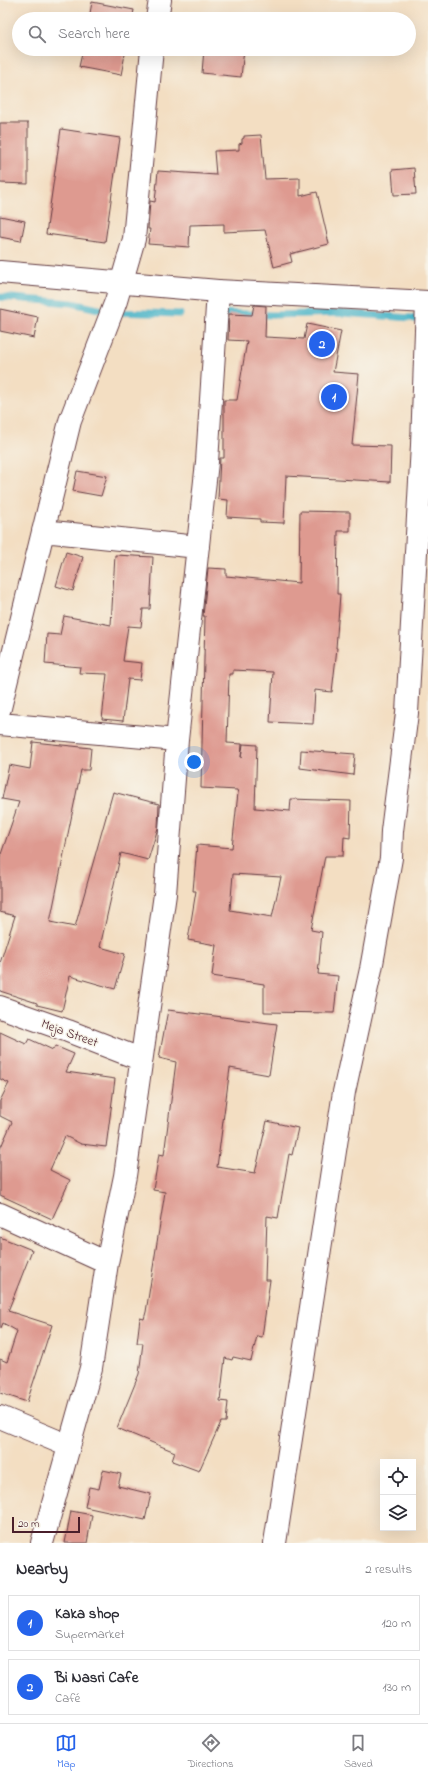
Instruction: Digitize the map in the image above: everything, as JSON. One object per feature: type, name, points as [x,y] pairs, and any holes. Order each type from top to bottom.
[{"type":"street","points":[[158,12],[160,0]]},
{"type":"street","points":[[0,708],[70,421],[112,312],[134,239],[151,56]]},
{"type":"street","points":[[0,272],[218,291],[428,302],[422,445],[407,713],[390,858],[371,969],[344,1092],[276,1543]]},
{"type":"street","points":[[42,1543],[91,1368],[107,1262],[125,1176],[140,1059],[165,894],[176,740],[207,462],[218,291]]},
{"type":"street","points":[[43,531],[198,548]]},
{"type":"street","points":[[0,724],[176,740]]},
{"type":"street","name":"Meja Street","points":[[0,1007],[140,1059]]},
{"type":"street","points":[[0,1214],[107,1262]]},
{"type":"street","points":[[0,1417],[69,1446]]},
{"type":"building","points":[[92,2],[134,10],[134,12],[90,12]]},
{"type":"building","points":[[81,56],[125,56],[121,75],[79,67]]},
{"type":"building","points":[[203,56],[243,56],[241,77],[202,73]]},
{"type":"building","points":[[0,123],[28,123],[28,184],[0,183]]},
{"type":"building","points":[[61,129],[120,138],[105,242],[46,234]]},
{"type":"building","points":[[261,135],[265,179],[300,178],[300,196],[317,192],[329,244],[290,254],[292,262],[274,267],[265,230],[224,232],[224,224],[190,225],[189,247],[148,244],[150,229],[148,229],[150,201],[155,202],[158,171],[216,175],[214,151],[239,150],[239,144],[242,143],[244,136]]},
{"type":"building","points":[[414,168],[416,194],[394,195],[392,170]]},
{"type":"building","points":[[0,216],[25,221],[21,241],[0,237]]},
{"type":"building","points":[[254,305],[266,306],[265,337],[304,339],[307,324],[341,331],[333,372],[359,374],[352,445],[391,446],[390,482],[286,476],[284,523],[260,522],[260,519],[227,517],[228,500],[218,499],[220,458],[224,458],[224,400],[237,400],[247,341],[228,340],[229,314],[252,315]]},
{"type":"building","points":[[0,309],[38,317],[34,338],[0,331]]},
{"type":"building","points":[[77,471],[107,476],[101,496],[73,491]]},
{"type":"building","points":[[300,511],[350,512],[350,531],[338,531],[337,594],[340,594],[337,648],[332,692],[315,690],[313,724],[270,722],[273,672],[233,670],[233,674],[229,674],[227,743],[242,744],[241,758],[243,744],[257,745],[255,808],[290,811],[291,799],[351,801],[350,838],[344,837],[343,856],[325,856],[311,930],[322,932],[318,974],[338,976],[334,1013],[264,1012],[264,984],[212,976],[216,945],[188,940],[196,891],[193,891],[197,845],[232,848],[238,793],[237,790],[201,788],[205,616],[203,616],[208,568],[226,569],[226,576],[299,583]],"holes":[[[233,874],[281,877],[272,917],[230,910]]]},
{"type":"building","points":[[66,552],[83,557],[73,591],[56,586]]},
{"type":"building","points":[[115,555],[153,557],[150,609],[143,609],[141,627],[128,626],[123,661],[142,663],[140,680],[128,679],[123,721],[102,719],[107,674],[79,673],[80,667],[45,664],[47,634],[60,635],[64,616],[111,625]]},
{"type":"building","points":[[33,742],[91,748],[89,770],[81,770],[50,922],[75,927],[113,792],[159,804],[158,828],[148,860],[121,853],[100,947],[125,954],[115,989],[70,976],[62,1011],[37,1005],[37,1003],[0,991],[0,963],[15,916],[0,912],[0,857],[19,802],[2,799],[9,765],[30,769]]},
{"type":"building","points":[[301,750],[355,754],[353,775],[300,768]]},
{"type":"building","points":[[168,1010],[277,1024],[269,1075],[230,1068],[217,1167],[255,1173],[267,1121],[298,1128],[292,1155],[289,1154],[278,1218],[267,1216],[265,1280],[270,1280],[262,1337],[257,1336],[251,1361],[233,1357],[232,1360],[225,1358],[220,1401],[228,1402],[226,1422],[221,1422],[199,1471],[172,1461],[175,1452],[117,1428],[139,1374],[143,1343],[137,1343],[140,1318],[144,1319],[146,1312],[165,1192],[153,1190],[159,1154],[164,1155],[176,1062],[159,1058]]},
{"type":"building","points":[[0,1032],[26,1044],[29,1039],[53,1050],[55,1046],[74,1054],[66,1072],[115,1079],[106,1147],[81,1144],[65,1136],[50,1170],[70,1180],[52,1219],[0,1195],[0,1149],[12,1122],[0,1116],[0,1101],[9,1083],[0,1079]]},
{"type":"building","points":[[0,1237],[32,1250],[8,1311],[52,1325],[27,1402],[0,1393],[0,1359],[7,1362],[17,1331],[3,1323],[0,1328]]},
{"type":"building","points":[[103,1470],[121,1474],[118,1486],[151,1494],[145,1520],[85,1507],[89,1487],[99,1489]]},
{"type":"building","points":[[71,1511],[92,1515],[87,1543],[65,1543]]},
{"type":"waterway","points":[[0,297],[72,303],[112,312],[180,314]]},
{"type":"waterway","points":[[219,313],[273,315],[342,313],[411,318],[424,321]]},
{"type":"place","name":"Bi Nasri Cafe","points":[[322,344]]},
{"type":"place","name":"Kaka shop","points":[[334,397]]}]
